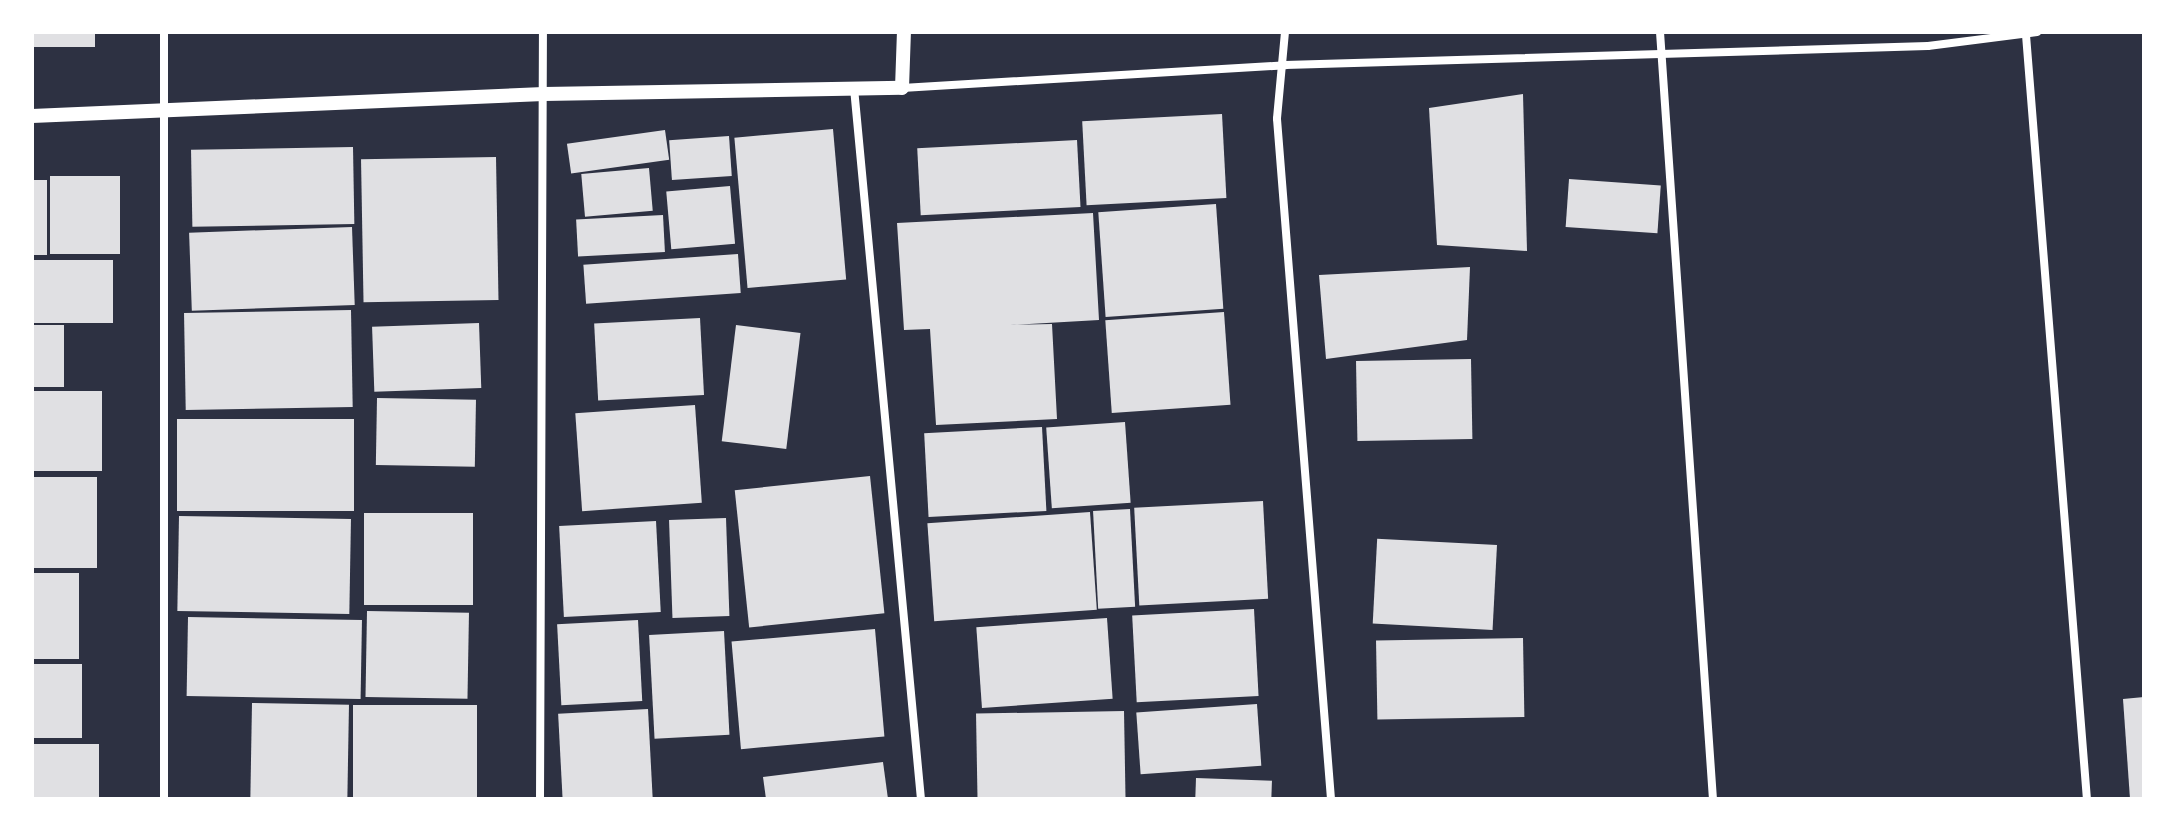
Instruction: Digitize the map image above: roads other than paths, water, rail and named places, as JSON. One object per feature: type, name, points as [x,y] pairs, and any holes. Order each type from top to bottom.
[{"type":"street","points":[[164,32],[164,799]]},
{"type":"street","points":[[540,799],[543,32]]},
{"type":"street","points":[[902,88],[904,32]]},
{"type":"street","points":[[1285,32],[1285,65],[1277,119],[1331,799]]},
{"type":"street","points":[[1660,32],[1713,799]]},
{"type":"street","points":[[32,116],[162,108],[544,94],[902,88],[1285,65],[1662,57],[1928,46],[2037,32]]},
{"type":"street","points":[[2026,35],[2087,799]]},
{"type":"street","points":[[854,88],[921,799]]}]
